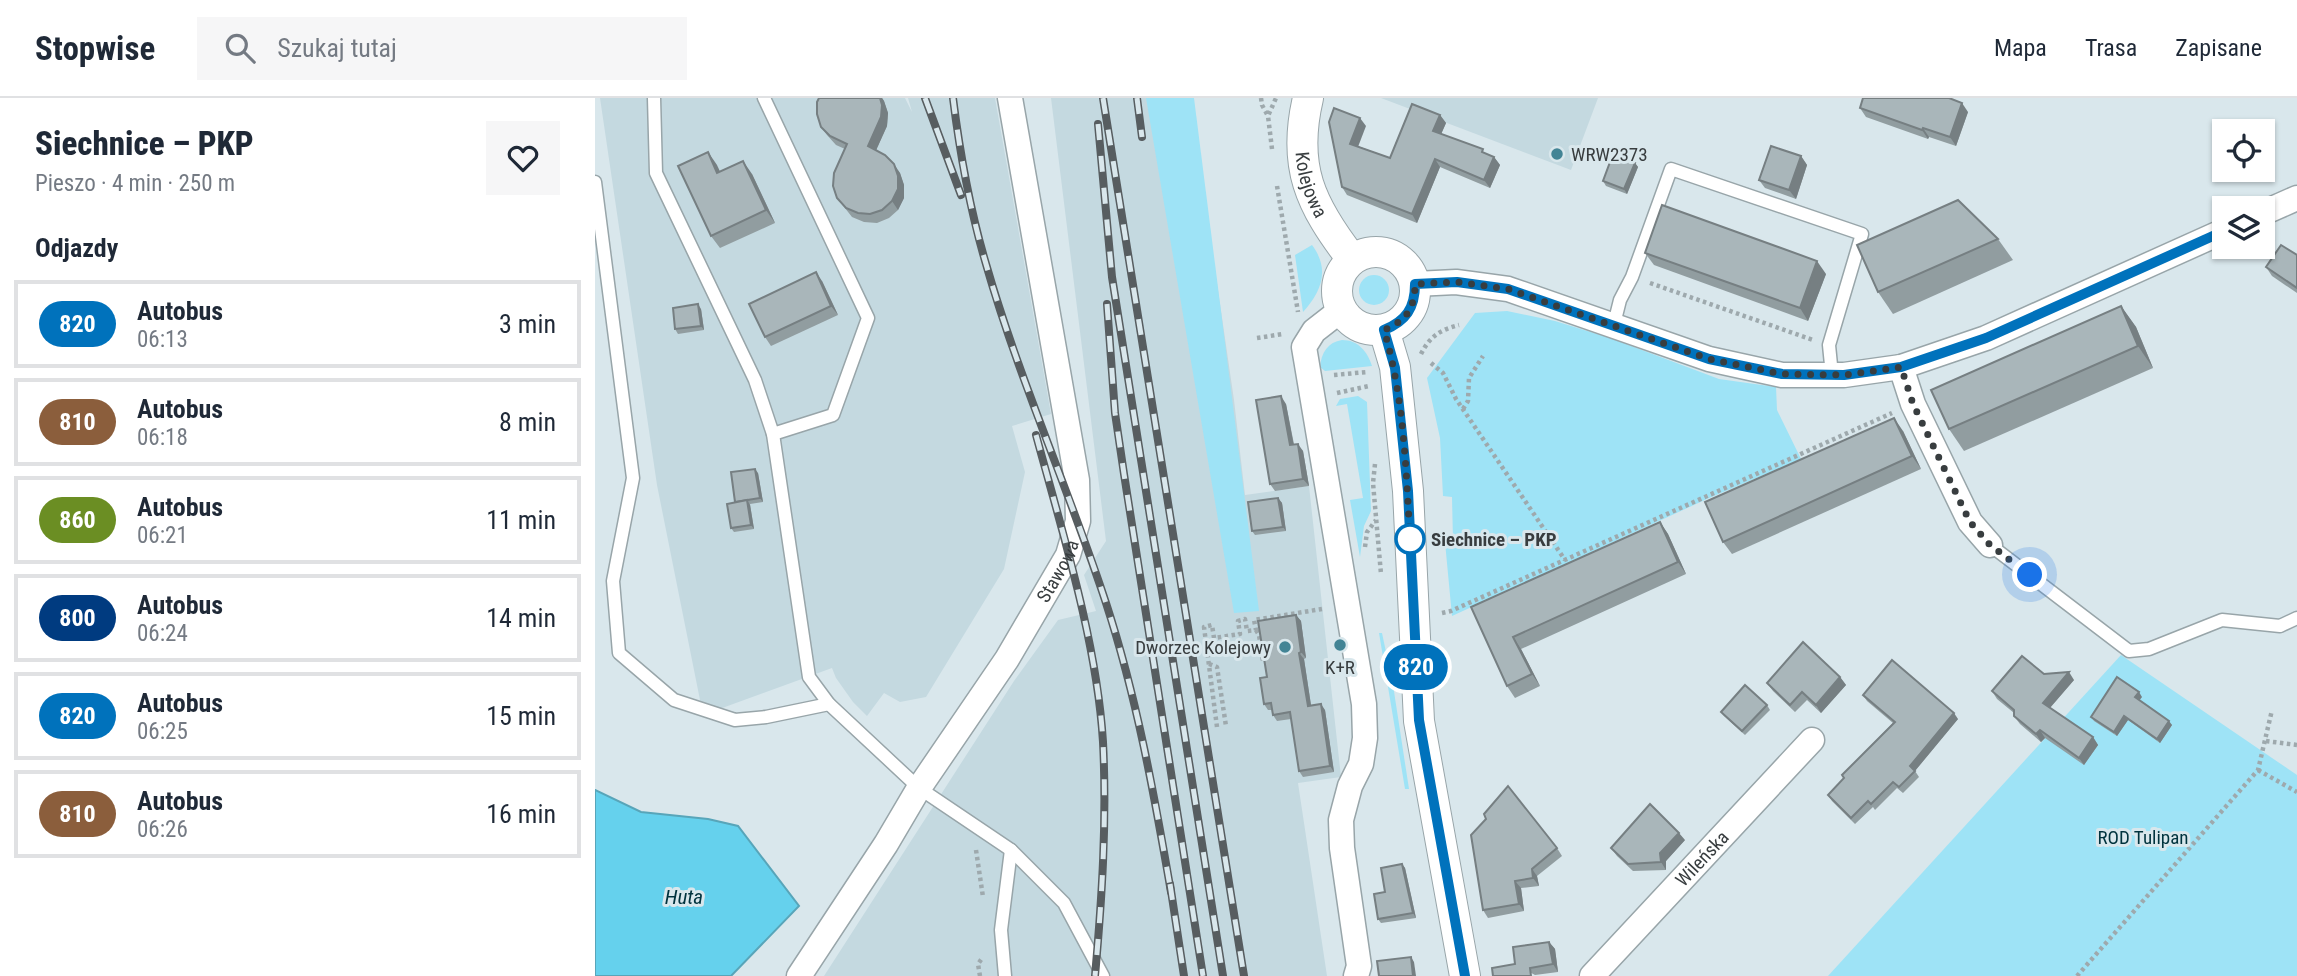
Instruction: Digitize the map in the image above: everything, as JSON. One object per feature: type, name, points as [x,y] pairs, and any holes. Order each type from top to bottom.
[{"type":"street","name":"Stawowa","points":[[799,976],[886,844],[919,788],[1007,659],[1068,555],[1078,521],[1077,480],[1010,98]]},
{"type":"street","name":"Kolejowa","points":[[1308,98],[1301,126],[1301,159],[1305,176],[1326,225],[1352,259]]},
{"type":"street","points":[[2275,208],[2297,198]]},
{"type":"street","points":[[1415,284],[1457,282],[1508,289],[1709,359],[1782,374],[1832,375],[1901,367],[1986,338],[2212,236]]},
{"type":"street","points":[[1370,251],[1391,254],[1407,266],[1415,284],[1415,299],[1409,313],[1398,324],[1384,330],[1371,331],[1348,320],[1336,297],[1342,270],[1352,259],[1370,251]]},
{"type":"street","points":[[1341,310],[1314,331],[1304,347],[1364,704],[1365,738],[1361,764],[1350,786],[1341,820],[1342,848],[1359,966],[1356,976]]},
{"type":"street","points":[[1384,330],[1395,368],[1408,491],[1419,720],[1465,976]]},
{"type":"street","points":[[1901,367],[1913,404],[1970,522],[1990,545]]},
{"type":"street","name":"Wileńska","points":[[1592,976],[1812,740]]},
{"type":"lane","points":[[654,98],[656,173],[755,380],[773,434],[809,677],[829,704],[919,788],[1011,850],[1064,903],[1103,976]]},
{"type":"lane","points":[[764,98],[868,318],[833,415],[773,434]]},
{"type":"lane","points":[[1614,324],[1620,300],[1632,277],[1671,169],[1862,234],[1829,345],[1832,375]]},
{"type":"lane","points":[[595,183],[633,478],[613,581],[619,653],[674,700],[735,720],[766,718],[829,704]]},
{"type":"lane","points":[[1990,545],[2129,651],[2149,649],[2222,620],[2280,626],[2297,618]]},
{"type":"lane","points":[[1005,976],[1002,930],[1011,850]]},
{"type":"path","points":[[1261,98],[1268,116],[1272,151]]},
{"type":"path","points":[[1268,116],[1276,98]]},
{"type":"path","points":[[1275,174],[1304,347]]},
{"type":"path","points":[[1632,277],[1829,345]]},
{"type":"path","points":[[1418,365],[1421,352],[1432,336],[1441,330],[1459,325]]},
{"type":"path","points":[[1463,409],[1468,401],[1469,378],[1483,356]]},
{"type":"path","points":[[1431,363],[1443,373],[1463,409],[1565,560]]},
{"type":"path","points":[[1371,371],[1374,386],[1311,387],[1371,371]]},
{"type":"path","points":[[1442,612],[1451,611],[1913,404]]},
{"type":"path","points":[[1263,661],[1254,620],[1347,605]]},
{"type":"path","points":[[1217,727],[1204,627],[1212,625],[1215,638],[1240,634],[1238,621],[1245,619],[1247,631],[1256,630]]},
{"type":"path","points":[[1208,664],[1217,667],[1226,726]]},
{"type":"path","points":[[2077,976],[2258,770],[2272,710]]},
{"type":"path","points":[[2266,741],[2297,745]]},
{"type":"path","points":[[2258,770],[2297,792]]},
{"type":"path","points":[[971,841],[979,862],[984,901]]},
{"type":"path","points":[[979,976],[978,964],[986,952]]},
{"type":"shaded area","points":[[600,98],[905,98],[912,112],[908,98],[995,98],[1051,414],[1012,426],[1025,472],[1004,569],[926,697],[900,702],[884,693],[867,716],[853,702],[832,668],[703,715],[657,485]]},
{"type":"shaded area","points":[[1051,98],[1190,98],[1234,400],[1245,495],[1309,486],[1341,777],[1298,783],[1327,976],[824,976],[1014,681],[1058,620],[1096,611],[1084,575],[1106,541]]},
{"type":"shaded area","points":[[1381,98],[1598,98],[1571,170]]},
{"type":"green space","points":[[1146,98],[1194,98],[1259,611],[1234,613]]},
{"type":"green space","points":[[1312,245],[1321,263],[1321,280],[1315,296],[1303,312],[1295,255]]},
{"type":"green space","points":[[1374,275],[1385,279],[1389,290],[1385,301],[1374,305],[1363,301],[1359,290],[1363,279]]},
{"type":"green space","points":[[1507,311],[1555,321],[1610,338],[1719,379],[1776,387],[1777,410],[1801,459],[1452,616],[1445,542],[1453,541],[1452,497],[1443,496],[1440,438],[1427,378],[1475,313]]},
{"type":"green space","points":[[1342,340],[1361,347],[1372,366],[1325,371],[1320,367],[1326,349]]},
{"type":"green space","points":[[1358,396],[1367,402],[1371,511],[1364,526],[1360,557],[1350,500],[1363,498],[1347,404],[1336,406],[1340,399]]},
{"type":"green space","points":[[1379,633],[1382,633],[1393,685],[1409,789],[1405,789]]},
{"type":"green space","name":"ROD Tulipan","points":[[2121,655],[2297,775],[2297,976],[1828,976]]},
{"type":"water","name":"Huta","points":[[595,790],[641,812],[708,819],[738,826],[799,906],[731,976],[595,976]]},
{"type":"building","points":[[819,98],[880,98],[881,117],[868,146],[885,155],[894,164],[898,176],[898,189],[892,201],[882,210],[870,214],[858,213],[846,208],[837,198],[833,186],[834,173],[847,144],[830,136],[821,127],[817,114]]},
{"type":"building","points":[[1863,98],[1949,98],[1962,103],[1950,137],[1860,108]]},
{"type":"building","points":[[1412,104],[1440,115],[1433,131],[1483,149],[1482,152],[1494,157],[1484,180],[1435,159],[1412,214],[1342,187],[1329,122],[1334,108],[1360,118],[1350,144],[1390,158]]},
{"type":"building","points":[[1771,146],[1801,156],[1789,190],[1759,180]]},
{"type":"building","points":[[708,152],[717,173],[743,161],[766,210],[711,236],[678,166]]},
{"type":"building","points":[[1613,154],[1635,163],[1624,189],[1603,181]]},
{"type":"building","points":[[1958,200],[1998,239],[1878,292],[1857,245]]},
{"type":"building","points":[[1662,205],[1817,261],[1800,308],[1645,253]]},
{"type":"building","points":[[2281,245],[2297,255],[2297,288],[2266,267],[2271,259],[2275,259]]},
{"type":"building","points":[[816,272],[831,306],[765,337],[749,304]]},
{"type":"building","points":[[698,304],[701,326],[675,329],[673,308]]},
{"type":"building","points":[[2121,306],[2138,346],[1949,429],[1931,390]]},
{"type":"building","points":[[1281,396],[1290,445],[1298,444],[1303,479],[1270,484],[1256,400]]},
{"type":"building","points":[[1894,418],[1912,456],[1723,542],[1705,502]]},
{"type":"building","points":[[755,469],[760,498],[735,502],[731,472]]},
{"type":"building","points":[[1278,498],[1283,527],[1252,531],[1248,502]]},
{"type":"building","points":[[747,500],[751,525],[731,528],[727,504]]},
{"type":"building","points":[[1660,522],[1678,562],[1513,637],[1532,674],[1507,686],[1471,607]]},
{"type":"building","points":[[1296,615],[1308,706],[1321,704],[1330,766],[1299,771],[1290,712],[1273,715],[1271,703],[1264,704],[1260,678],[1267,677],[1258,621]]},
{"type":"building","points":[[1803,642],[1840,677],[1816,705],[1802,692],[1790,705],[1767,683]]},
{"type":"building","points":[[2022,656],[2044,674],[2069,672],[2043,703],[2093,737],[2079,758],[2040,730],[2036,734],[2014,716],[2014,710],[1992,691]]},
{"type":"building","points":[[1892,660],[1954,713],[1910,766],[1915,771],[1899,787],[1893,782],[1871,804],[1868,801],[1851,818],[1828,795],[1844,778],[1842,775],[1895,722],[1863,695]]},
{"type":"building","points":[[2117,677],[2139,692],[2135,697],[2169,721],[2157,739],[2124,716],[2114,732],[2091,717]]},
{"type":"building","points":[[1745,685],[1767,705],[1742,731],[1721,712]]},
{"type":"building","points":[[1508,786],[1557,848],[1532,869],[1533,878],[1515,881],[1519,904],[1483,910],[1471,835],[1486,819],[1484,814]]},
{"type":"building","points":[[1650,804],[1679,833],[1660,853],[1661,862],[1628,864],[1611,848]]},
{"type":"building","points":[[1402,864],[1413,913],[1378,919],[1374,894],[1385,892],[1381,868]]},
{"type":"building","points":[[1549,942],[1553,964],[1530,968],[1531,976],[1493,976],[1492,968],[1515,964],[1513,947]]},
{"type":"building","points":[[1411,957],[1413,976],[1379,976],[1377,961]]},
{"type":"railway","points":[[925,98],[961,195]]},
{"type":"railway","points":[[953,98],[966,182],[986,264],[1013,350],[1092,561],[1127,674],[1171,892]]},
{"type":"railway","points":[[1103,98],[1244,976]]},
{"type":"railway","points":[[1137,98],[1142,137]]},
{"type":"railway","points":[[1098,124],[1112,277],[1223,976]]},
{"type":"railway","points":[[1107,304],[1115,413],[1203,976]]},
{"type":"railway","points":[[1036,435],[1077,587],[1094,665],[1099,704],[1103,742],[1104,830],[1095,976]]},
{"type":"railway","points":[[1170,884],[1184,976]]},
{"type":"bus line","name":"820","points":[[1465,976],[1419,720],[1408,491],[1395,368],[1384,330],[1398,324],[1409,313],[1415,299],[1415,284],[1457,282],[1508,289],[1709,359],[1782,374],[1844,375],[1901,367],[1986,338],[2212,236]]},
{"type":"place","name":"WRW2373","points":[[1557,154]]},
{"type":"place","name":"Siechnice – PKP","points":[[1410,539]]},
{"type":"place","name":"K+R","points":[[1340,645]]},
{"type":"place","name":"Dworzec Kolejowy","points":[[1285,647]]},
{"type":"route","points":[[1410,539],[1408,491],[1395,368],[1384,330],[1398,324],[1409,313],[1415,299],[1415,284],[1457,282],[1508,289],[1709,359],[1782,374],[1844,375],[1901,367],[1913,404],[1970,522],[1990,545],[2030,575]]}]
